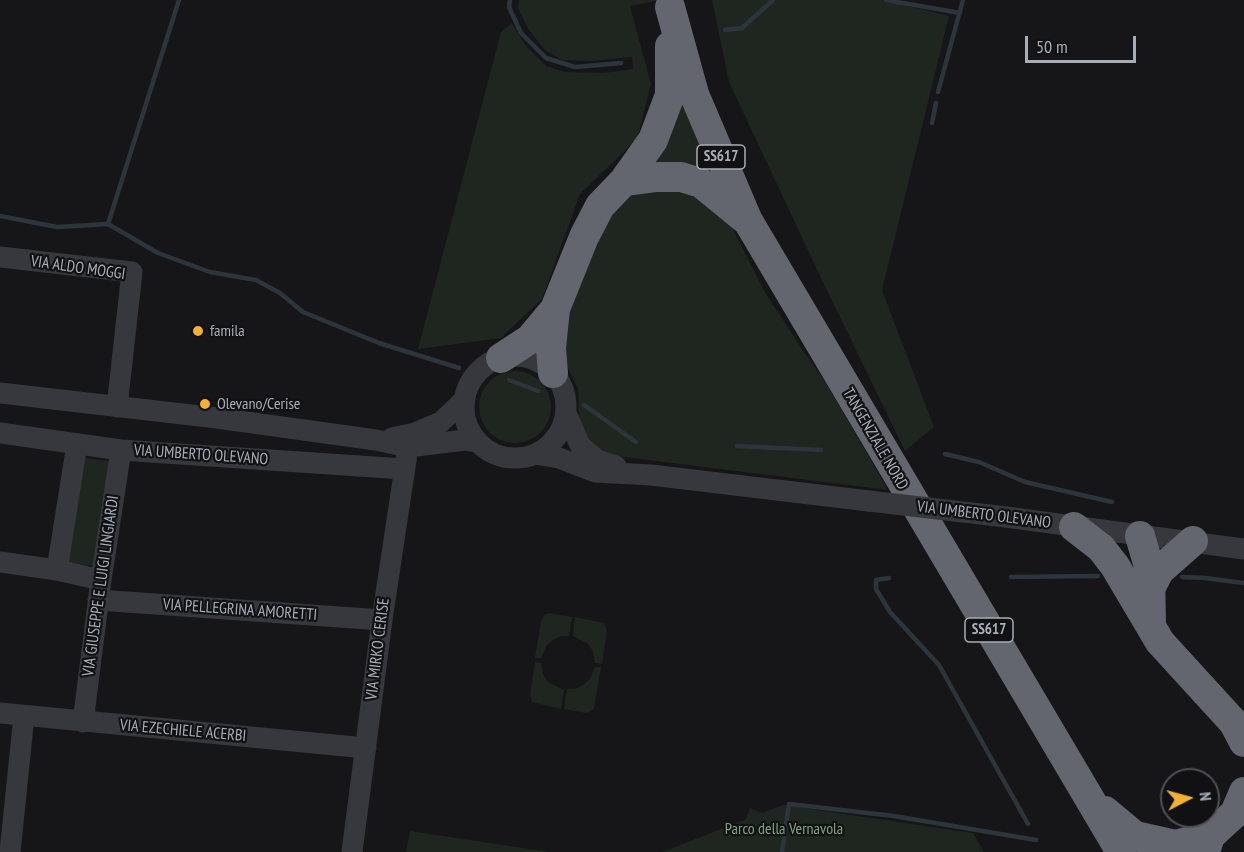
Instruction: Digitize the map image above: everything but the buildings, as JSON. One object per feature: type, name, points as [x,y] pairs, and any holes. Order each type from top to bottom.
[{"type":"highway","name":"TANGENZIALE NORD","points":[[624,181],[653,140],[670,94],[670,7],[694,94],[748,221],[1120,852]]},
{"type":"highway","points":[[553,373],[551,348],[555,309],[584,237],[600,206],[624,181],[655,177],[681,177],[701,183],[748,221]]},
{"type":"highway","points":[[501,358],[530,339],[555,309]]},
{"type":"highway","points":[[1074,527],[1101,548],[1115,566],[1138,588],[1151,625],[1160,642],[1234,723],[1244,742]]},
{"type":"highway","points":[[1138,588],[1150,570],[1140,536]]},
{"type":"highway","points":[[1138,588],[1193,542]]},
{"type":"highway","points":[[1089,798],[1135,836],[1175,845],[1208,844],[1235,813],[1244,792]]},
{"type":"street","name":"VIA ALDO MOGGI","points":[[0,257],[132,272],[117,407]]},
{"type":"street","points":[[501,358],[525,357],[542,364],[553,373]]},
{"type":"street","name":"VIA UMBERTO OLEVANO","points":[[376,440],[415,433],[441,422],[465,399],[473,379],[484,367],[501,358]]},
{"type":"street","name":"VIA UMBERTO OLEVANO","points":[[553,373],[564,395],[566,413],[580,445],[588,454],[607,463],[651,475]]},
{"type":"street","name":"VIA UMBERTO OLEVANO","points":[[0,393],[376,440],[408,447],[465,440],[478,441],[495,454],[520,458],[536,454],[559,458],[595,472],[651,475],[1006,517],[1244,549]]},
{"type":"street","points":[[465,399],[466,417],[470,430],[478,441]]},
{"type":"street","points":[[536,454],[554,440],[561,429],[566,413]]},
{"type":"street","name":"VIA UMBERTO OLEVANO","points":[[0,433],[121,450],[404,469]]},
{"type":"street","points":[[57,570],[77,444]]},
{"type":"street","name":"VIA MIRKO CERISE","points":[[352,852],[381,620],[408,447]]},
{"type":"street","name":"VIA GIUSEPPE E LUIGI LINGIARDI","points":[[83,722],[121,450]]},
{"type":"street","name":"VIA PELLEGRINA AMORETTI","points":[[0,562],[57,570],[100,590],[381,620]]},
{"type":"street","name":"VIA EZECHIELE ACERBI","points":[[0,713],[366,748]]},
{"type":"street","points":[[7,846],[24,716]]},
{"type":"green space","points":[[519,0],[661,0],[630,6],[651,84],[637,139],[580,194],[542,299],[501,338],[418,349],[501,32],[512,23],[525,45],[546,66],[564,72],[604,73],[633,69],[632,57],[590,61],[562,60],[545,50],[529,30],[518,8]]},
{"type":"green space","points":[[712,0],[884,0],[949,16],[882,290],[934,427],[905,451],[729,82]]},
{"type":"green space","points":[[682,98],[714,173],[653,168]]},
{"type":"green space","points":[[679,183],[725,214],[766,294],[826,383],[888,490],[608,455],[594,449],[579,419],[578,389],[565,361],[565,332],[572,303],[608,220],[620,204],[636,191]]},
{"type":"green space","points":[[522,371],[541,381],[549,393],[551,407],[549,421],[541,433],[529,441],[508,443],[489,433],[481,421],[479,400],[489,381],[501,373]]},
{"type":"green space","points":[[80,457],[114,462],[100,565],[63,565]]},
{"type":"green space","points":[[545,614],[572,617],[569,636],[561,636],[553,640],[546,646],[541,658],[535,658],[541,621]]},
{"type":"green space","points":[[575,617],[604,623],[607,631],[602,664],[595,663],[593,651],[588,644],[573,636]]},
{"type":"green space","points":[[535,662],[541,663],[543,674],[548,682],[564,690],[561,709],[532,702],[530,695]]},
{"type":"green space","points":[[595,667],[601,667],[594,709],[586,713],[564,709],[567,689],[575,689],[583,685],[590,679]]},
{"type":"green space","name":"Parco della Vernavola","points":[[783,805],[973,833],[984,852],[663,852],[746,819],[750,808],[762,813]]},
{"type":"green space","points":[[410,831],[549,852],[406,852]]},
{"type":"waterway","points":[[179,0],[108,224],[158,253],[210,272],[256,280],[280,293],[303,312],[379,343],[459,368]]},
{"type":"waterway","points":[[510,0],[509,7],[521,33],[546,58],[575,67],[621,63]]},
{"type":"waterway","points":[[725,30],[742,28],[773,0]]},
{"type":"waterway","points":[[886,0],[960,13]]},
{"type":"waterway","points":[[938,92],[963,0]]},
{"type":"waterway","points":[[932,123],[936,103]]},
{"type":"waterway","points":[[0,216],[57,227],[108,224]]},
{"type":"waterway","points":[[509,380],[538,391]]},
{"type":"waterway","points":[[584,405],[636,442]]},
{"type":"waterway","points":[[737,446],[821,450]]},
{"type":"waterway","points":[[945,454],[979,462],[1025,482],[1112,502]]},
{"type":"waterway","points":[[1011,577],[1098,576]]},
{"type":"waterway","points":[[1182,577],[1244,583]]},
{"type":"waterway","points":[[889,578],[876,580],[876,589],[890,612],[939,665],[1028,824]]},
{"type":"waterway","points":[[782,852],[789,804],[894,816],[1036,840]]},
{"type":"place","name":"famila","points":[[198,331]]},
{"type":"place","name":"Olevano/Cerise","points":[[205,404]]}]
